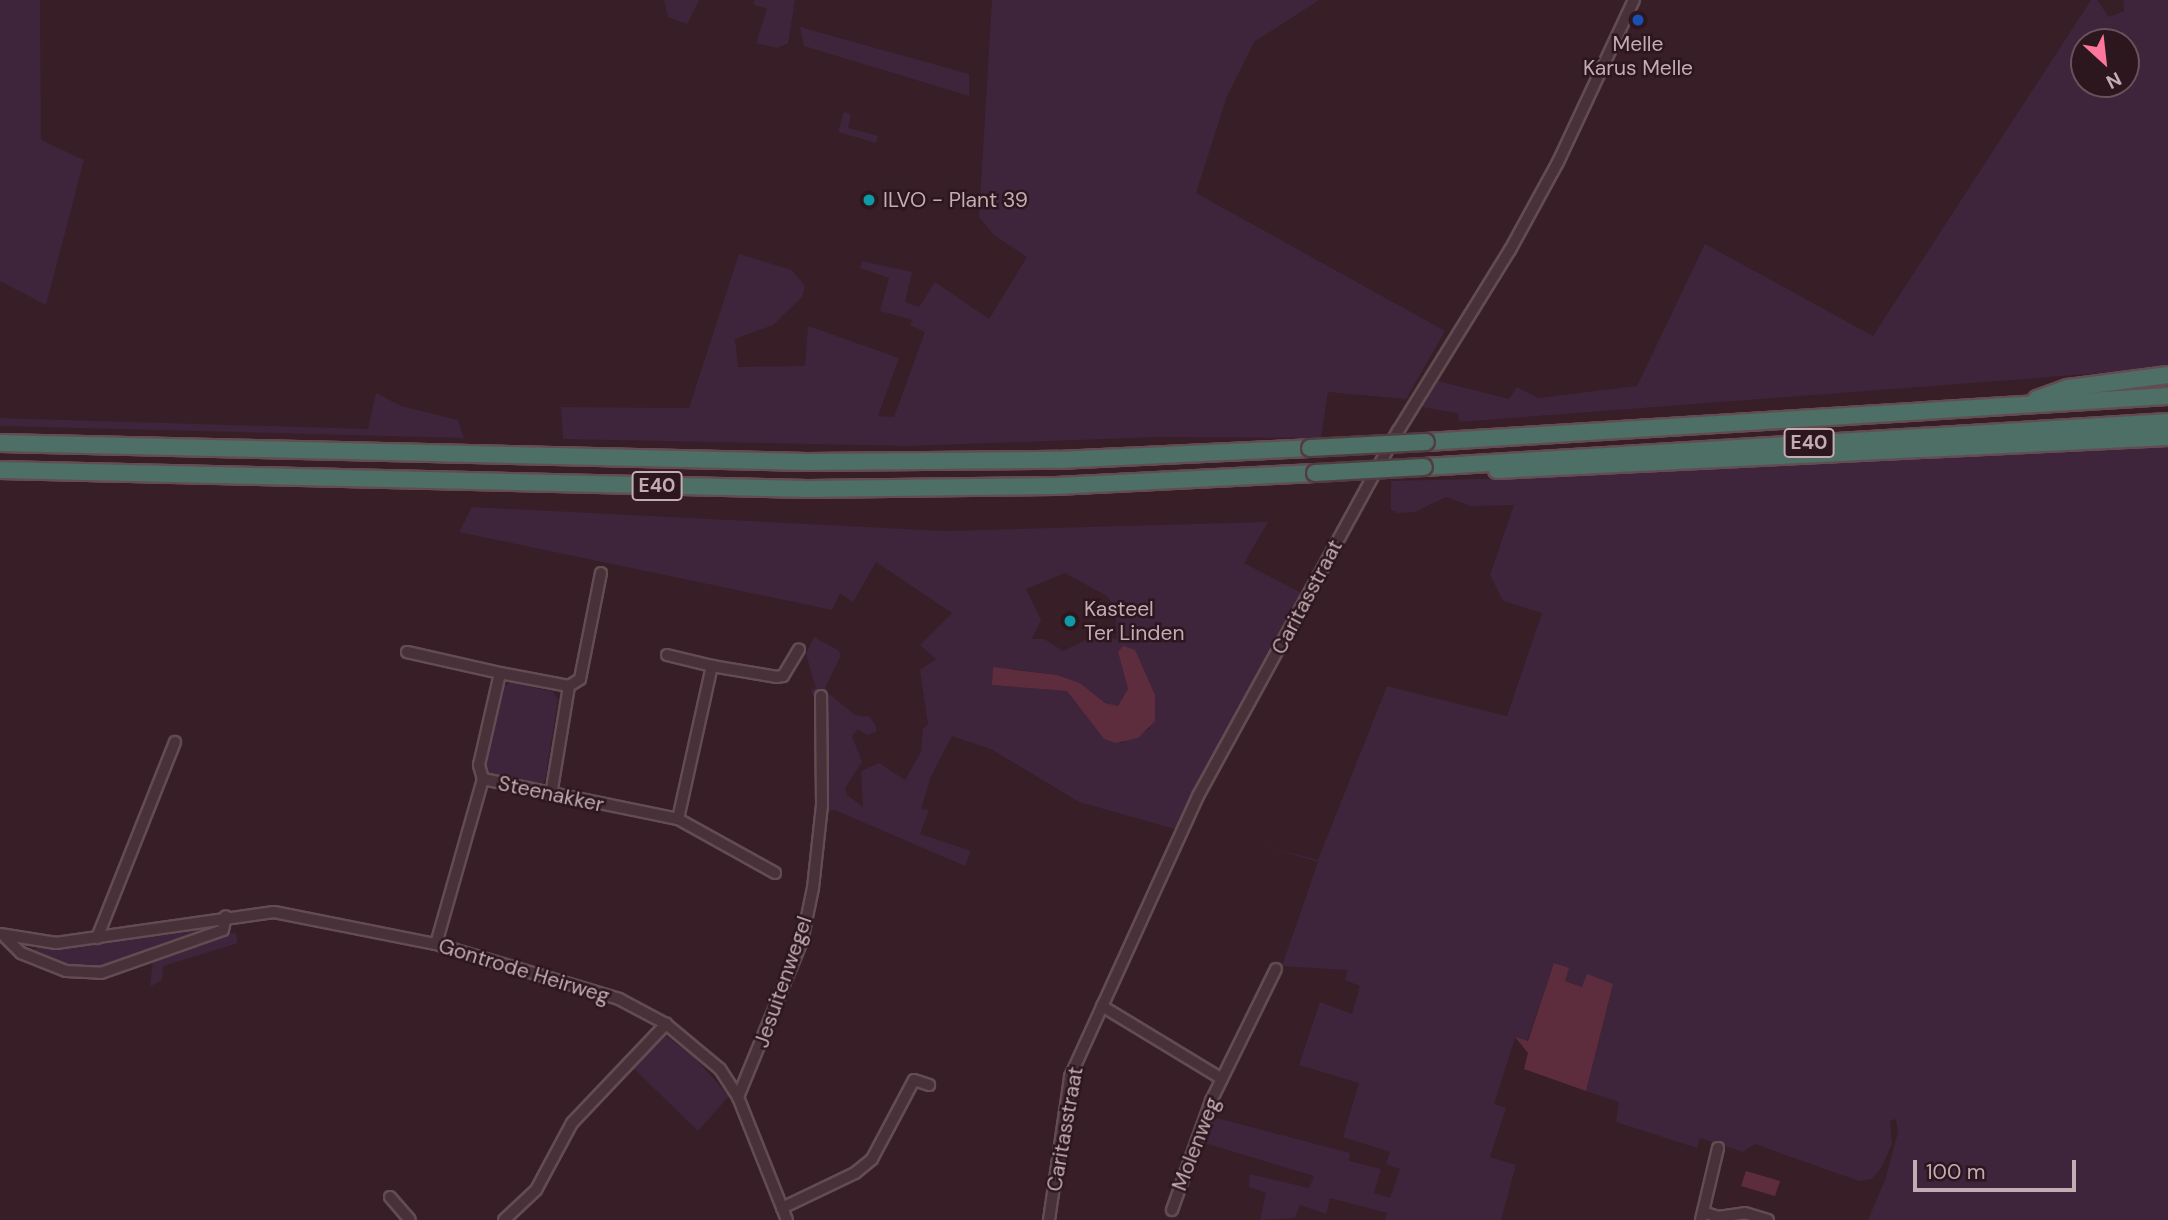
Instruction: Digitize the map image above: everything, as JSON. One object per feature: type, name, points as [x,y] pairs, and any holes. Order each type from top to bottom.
[{"type":"highway","points":[[2020,406],[2068,388],[2168,375]]},
{"type":"highway","name":"E40","points":[[0,443],[807,462],[1058,460],[1426,442],[2168,396]]},
{"type":"highway","name":"E40","points":[[0,470],[808,489],[1056,486],[1424,467],[2168,422]]},
{"type":"highway","points":[[1449,465],[1516,472],[2168,437]]},
{"type":"street","name":"Caritasstraat","points":[[1049,1220],[1070,1077],[1198,796],[1398,431],[1517,238],[1558,162],[1634,0]]},
{"type":"street","points":[[551,795],[569,687],[580,679],[601,573]]},
{"type":"street","points":[[667,656],[777,677],[783,676],[799,649]]},
{"type":"street","points":[[407,652],[569,687]]},
{"type":"street","points":[[678,819],[712,666]]},
{"type":"street","points":[[483,779],[479,765],[500,673]]},
{"type":"street","name":"Jesuitenwegel","points":[[738,1097],[802,941],[813,888],[822,805],[821,696]]},
{"type":"street","points":[[97,938],[175,742]]},
{"type":"street","name":"Steenakker","points":[[436,944],[483,779],[678,819],[775,873]]},
{"type":"street","name":"Gontrode Heirweg","points":[[3,935],[56,943],[226,916],[274,912],[436,944],[619,999],[666,1024],[720,1069],[738,1097],[787,1220]]},
{"type":"street","name":"Gontrode Heirweg","points":[[3,935],[21,953],[66,971],[101,973],[222,930],[226,916]]},
{"type":"street","name":"Molenweg","points":[[1172,1210],[1189,1152],[1276,969]]},
{"type":"street","name":"Molenweg","points":[[1102,1006],[1222,1079]]},
{"type":"street","points":[[504,1220],[536,1190],[572,1123],[666,1024]]},
{"type":"street","points":[[782,1208],[855,1173],[872,1159],[914,1080],[929,1085]]},
{"type":"street","points":[[1718,1148],[1702,1216],[1718,1217],[1745,1213],[1768,1220]]},
{"type":"street","points":[[390,1197],[410,1220]]},
{"type":"shaded area","points":[[0,0],[40,0],[41,140],[84,160],[46,305],[0,281]]},
{"type":"shaded area","points":[[664,0],[699,0],[687,24],[668,17]]},
{"type":"shaded area","points":[[755,0],[795,0],[788,43],[777,48],[756,43],[767,9],[753,4]]},
{"type":"shaded area","points":[[992,0],[1319,0],[1254,42],[1227,96],[1196,193],[1445,331],[1406,399],[1328,392],[1321,438],[1159,437],[909,446],[563,439],[561,407],[689,408],[739,254],[792,270],[805,286],[802,297],[773,325],[735,339],[738,367],[805,366],[808,326],[899,358],[878,416],[894,417],[925,332],[910,325],[912,320],[880,311],[889,278],[860,268],[862,261],[912,272],[905,302],[919,307],[935,282],[989,319],[1027,257],[994,235],[979,217]]},
{"type":"shaded area","points":[[2091,0],[2097,0],[2109,17],[2124,11],[2123,0],[2168,0],[2168,368],[1459,422],[1458,413],[1421,407],[1438,381],[1509,399],[1517,387],[1538,398],[1637,386],[1705,244],[1873,336],[2070,32],[2070,98],[2140,98],[2140,28],[2073,28]]},
{"type":"shaded area","points":[[800,27],[969,74],[969,96],[804,46]]},
{"type":"shaded area","points":[[844,112],[851,114],[848,128],[878,136],[876,143],[838,132]]},
{"type":"shaded area","points":[[376,393],[401,406],[458,420],[464,438],[0,426],[0,418],[368,429]]},
{"type":"shaded area","points":[[2168,442],[2168,1220],[1868,1220],[1885,1180],[1898,1132],[1896,1119],[1890,1121],[1892,1143],[1882,1167],[1872,1179],[1859,1181],[1755,1144],[1743,1152],[1700,1138],[1697,1148],[1616,1122],[1619,1102],[1586,1091],[1613,984],[1582,987],[1565,981],[1569,968],[1554,964],[1527,1041],[1515,1038],[1494,1104],[1506,1108],[1490,1157],[1516,1165],[1501,1220],[1385,1220],[1387,1213],[1330,1198],[1326,1214],[1300,1205],[1295,1218],[1260,1220],[1266,1193],[1249,1187],[1250,1174],[1309,1188],[1314,1176],[1201,1142],[1213,1117],[1350,1153],[1349,1161],[1381,1169],[1374,1193],[1390,1198],[1400,1169],[1386,1164],[1390,1152],[1343,1137],[1359,1083],[1299,1065],[1320,1002],[1352,1014],[1360,986],[1345,980],[1347,970],[1282,966],[1318,862],[1258,844],[1318,860],[1387,686],[1507,716],[1542,613],[1503,601],[1490,575],[1514,505],[1470,506],[1446,497],[1415,512],[1398,513],[1391,510],[1391,481],[1520,478]]},
{"type":"shaded area","points":[[472,507],[945,531],[1268,522],[1244,563],[1301,593],[1175,829],[1079,802],[991,749],[952,736],[931,776],[921,809],[929,810],[920,834],[971,851],[965,866],[835,810],[826,811],[828,734],[811,690],[816,688],[806,654],[814,637],[838,650],[841,655],[825,688],[827,692],[855,715],[870,717],[876,726],[876,732],[867,735],[858,729],[852,736],[862,762],[845,788],[847,795],[863,807],[861,771],[879,763],[905,780],[921,752],[923,729],[928,724],[920,670],[936,659],[920,645],[952,613],[876,562],[853,602],[840,593],[832,610],[459,532]],"holes":[[[1065,573],[1107,596],[1115,608],[1117,639],[1094,636],[1063,651],[1044,639],[1032,639],[1041,620],[1026,589]],[[1118,652],[1150,729],[1121,743],[1104,739],[1067,691],[993,685],[1012,669],[1057,675],[1080,683],[1105,703],[1118,706],[1128,689]]]},
{"type":"shaded area","points":[[1123,646],[1135,650],[1155,695],[1155,721],[1138,738],[1116,743],[1104,739],[1067,691],[992,685],[993,667],[1057,675],[1080,683],[1105,703],[1118,706],[1128,689],[1118,652]]},
{"type":"shaded area","points":[[511,682],[553,692],[558,700],[545,780],[540,786],[488,776],[484,769],[503,687]]},
{"type":"shaded area","points":[[206,925],[208,930],[98,969],[60,967],[34,953],[35,948],[74,947]]},
{"type":"shaded area","points":[[235,932],[238,943],[163,966],[162,980],[150,987],[153,960]]},
{"type":"shaded area","points":[[1554,963],[1569,968],[1565,981],[1582,987],[1587,974],[1613,984],[1586,1091],[1524,1069],[1528,1053],[1515,1037],[1528,1041]]},
{"type":"shaded area","points":[[665,1035],[695,1058],[729,1096],[698,1131],[630,1065]]},
{"type":"shaded area","points":[[1746,1171],[1780,1181],[1775,1196],[1741,1186]]},
{"type":"place","name":"Melle Karus Melle","points":[[1638,20]]},
{"type":"place","name":"ILVO - Plant 39","points":[[869,200]]},
{"type":"place","name":"Kasteel Ter Linden","points":[[1070,621]]}]
